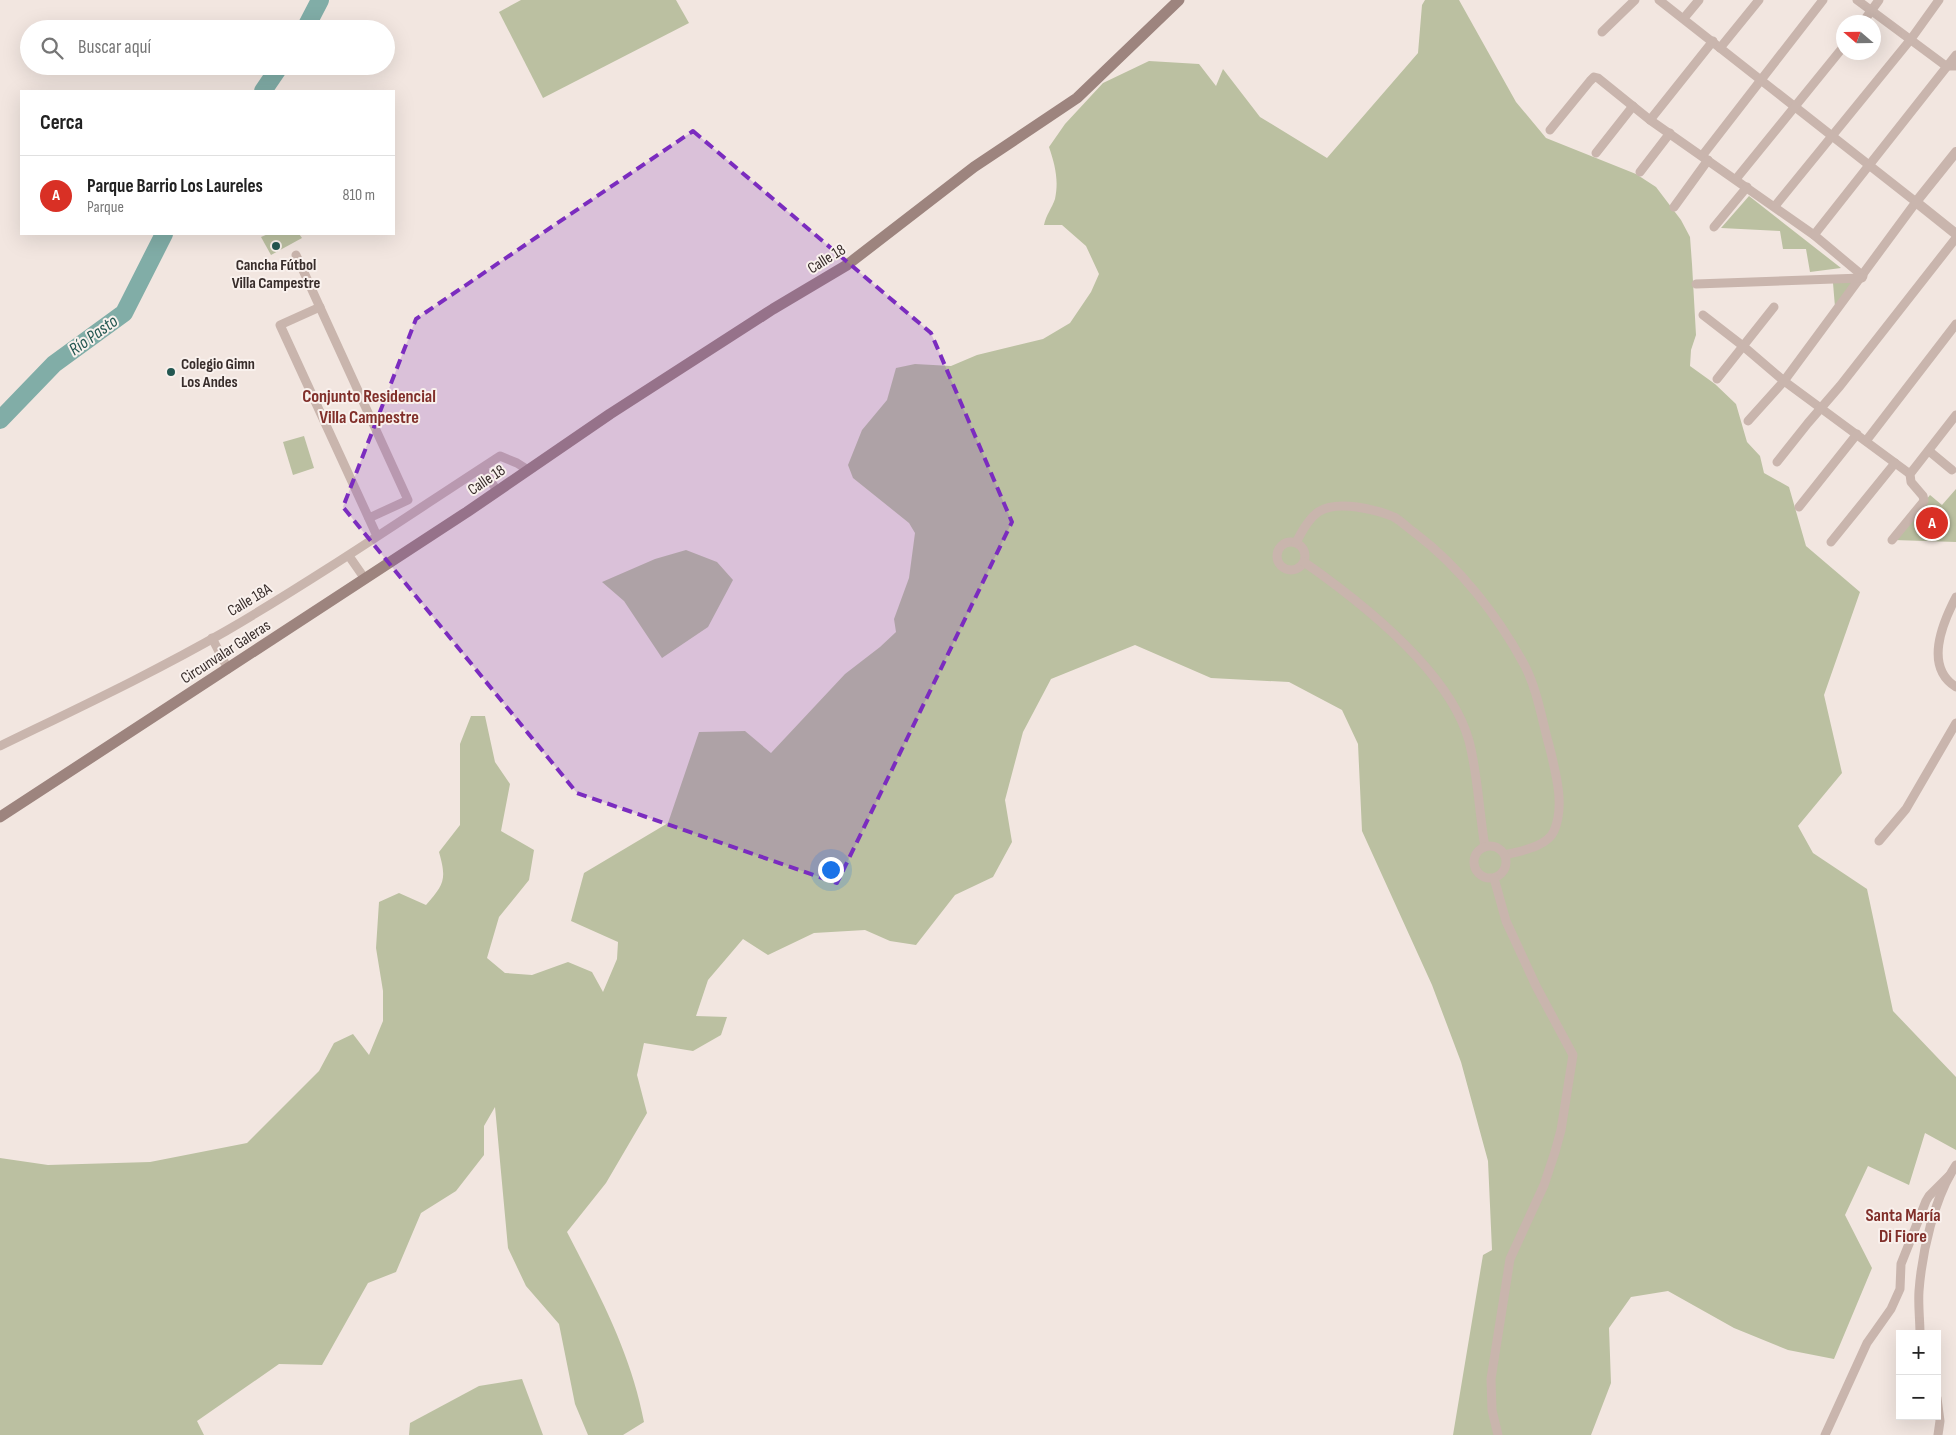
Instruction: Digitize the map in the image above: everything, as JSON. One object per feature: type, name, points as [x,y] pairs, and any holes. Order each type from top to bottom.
[{"type":"main road","name":"Calle 18","points":[[467,512],[610,414],[773,308],[848,265],[974,167],[1077,98],[1179,0]]},
{"type":"main road","name":"Circunvalar Galeras","points":[[0,817],[467,512]]},
{"type":"street","points":[[1602,32],[1635,0]]},
{"type":"street","points":[[1659,0],[1956,234]]},
{"type":"street","points":[[1684,18],[1698,0]]},
{"type":"street","points":[[1720,48],[1759,0]]},
{"type":"street","points":[[1674,207],[1705,158],[1760,80],[1823,0]]},
{"type":"street","points":[[1857,0],[1946,66],[1956,66]]},
{"type":"street","points":[[1869,15],[1879,0]]},
{"type":"street","points":[[1775,206],[1910,39],[1939,0]]},
{"type":"street","points":[[1650,120],[1713,41]]},
{"type":"street","points":[[1814,235],[1956,54]]},
{"type":"street","points":[[1736,179],[1793,106],[1836,55]]},
{"type":"street","points":[[1550,130],[1594,77],[1598,78],[1650,120],[1814,235],[1862,277]]},
{"type":"street","points":[[1596,152],[1633,106]]},
{"type":"street","points":[[1640,172],[1670,133]]},
{"type":"street","points":[[1748,421],[1784,382],[1916,202],[1956,152]]},
{"type":"street","points":[[1714,227],[1747,187]]},
{"type":"street","points":[[1777,462],[1956,238]]},
{"type":"street","points":[[296,255],[408,500],[369,518]]},
{"type":"street","points":[[1696,284],[1862,277]]},
{"type":"street","points":[[320,307],[280,325],[377,536]]},
{"type":"street","points":[[1717,379],[1774,307]]},
{"type":"street","points":[[1703,315],[1743,346],[1784,382],[1910,474]]},
{"type":"street","points":[[1866,441],[1956,324]]},
{"type":"street","points":[[1892,540],[1924,501],[1923,496],[1911,482],[1910,474],[1956,415]]},
{"type":"street","points":[[1799,507],[1857,434]]},
{"type":"street","points":[[1929,450],[1952,470]]},
{"type":"street","name":"Calle 18A","points":[[0,746],[212,638],[349,556],[500,456],[528,470]]},
{"type":"street","points":[[1831,542],[1895,463]]},
{"type":"street","points":[[483,468],[498,491]]},
{"type":"street","points":[[1296,543],[1304,526],[1321,509],[1342,505],[1367,509],[1394,518],[1434,548],[1462,574],[1511,642],[1526,668],[1543,718],[1556,776],[1559,802],[1554,832],[1543,844],[1505,855]]},
{"type":"street","points":[[1296,543],[1303,548],[1304,562],[1298,568],[1289,570],[1278,562],[1278,552],[1283,544],[1296,543]]},
{"type":"street","points":[[349,556],[365,579]]},
{"type":"street","points":[[1304,562],[1330,580],[1427,667],[1452,700],[1469,741],[1484,847]]},
{"type":"street","points":[[1956,597],[1952,612],[1940,637],[1939,669],[1947,681],[1956,687]]},
{"type":"street","points":[[212,638],[228,668]]},
{"type":"street","points":[[1880,842],[1906,808],[1956,723]]},
{"type":"street","points":[[1484,847],[1496,847],[1505,855],[1506,866],[1504,872],[1494,878],[1480,875],[1474,867],[1477,853],[1484,847]]},
{"type":"street","points":[[1494,878],[1506,921],[1536,986],[1573,1055],[1561,1130],[1555,1152],[1544,1185],[1510,1259],[1491,1379],[1492,1410],[1498,1435]]},
{"type":"street","points":[[1825,1435],[1867,1343],[1891,1309],[1900,1289],[1901,1264],[1929,1196],[1956,1166]]},
{"type":"street","points":[[1920,1330],[1919,1292],[1929,1231],[1949,1176]]},
{"type":"street","points":[[1938,1435],[1940,1420]]},
{"type":"highlighted area","points":[[693,131],[931,333],[1012,522],[837,883],[577,793],[343,507],[416,319]]},
{"type":"green space","points":[[521,0],[676,0],[689,23],[543,98],[499,12]]},
{"type":"green space","points":[[1425,0],[1459,0],[1516,102],[1546,138],[1636,174],[1656,187],[1681,220],[1690,237],[1692,264],[1696,335],[1691,350],[1690,366],[1715,384],[1736,404],[1747,442],[1760,456],[1764,473],[1789,487],[1806,546],[1860,592],[1824,695],[1842,773],[1798,826],[1813,853],[1867,889],[1893,1011],[1956,1077],[1956,1150],[1925,1133],[1909,1185],[1868,1166],[1845,1215],[1872,1268],[1834,1359],[1788,1350],[1734,1328],[1668,1291],[1631,1297],[1609,1328],[1611,1383],[1591,1435],[1453,1435],[1483,1255],[1492,1250],[1488,1161],[1461,1062],[1432,985],[1362,831],[1358,744],[1342,710],[1289,682],[1211,678],[1135,645],[1051,679],[1023,732],[1005,800],[1012,842],[993,877],[955,895],[916,945],[890,941],[865,930],[814,933],[768,955],[743,939],[708,980],[696,1016],[727,1017],[721,1035],[693,1051],[644,1043],[637,1075],[647,1113],[606,1183],[567,1232],[613,1324],[631,1372],[644,1422],[623,1435],[588,1435],[575,1404],[559,1324],[526,1286],[508,1248],[495,1107],[484,1126],[484,1155],[456,1191],[421,1213],[396,1272],[368,1283],[322,1365],[279,1364],[197,1421],[204,1435],[0,1435],[0,1158],[48,1165],[150,1162],[247,1143],[319,1071],[334,1043],[353,1034],[369,1055],[383,1021],[383,991],[376,948],[379,902],[399,893],[426,905],[440,886],[443,869],[439,852],[460,825],[460,744],[471,716],[485,716],[495,762],[510,784],[501,831],[534,850],[529,880],[499,917],[487,958],[505,973],[532,975],[568,962],[592,972],[603,992],[617,959],[618,942],[571,921],[584,873],[668,823],[699,732],[745,731],[771,753],[845,674],[896,632],[894,619],[909,578],[915,533],[909,523],[853,478],[848,465],[862,430],[887,400],[896,368],[915,364],[951,366],[977,355],[1043,339],[1070,323],[1091,292],[1099,274],[1086,246],[1062,225],[1044,225],[1055,199],[1057,185],[1055,166],[1049,147],[1065,124],[1103,83],[1149,61],[1199,64],[1216,86],[1223,69],[1260,117],[1327,158],[1418,53],[1422,5]]},
{"type":"green space","points":[[1749,196],[1841,268],[1810,272],[1806,249],[1783,249],[1780,231],[1721,228]]},
{"type":"green space","name":"Cancha Fútbol Villa Campestre","points":[[266,235],[300,235],[302,238],[271,255],[261,237]]},
{"type":"green space","points":[[1855,281],[1835,307],[1833,283]]},
{"type":"green space","points":[[304,436],[314,468],[293,475],[283,442]]},
{"type":"green space","points":[[1956,489],[1956,542],[1894,540],[1930,495],[1942,505]]},
{"type":"green space","points":[[686,550],[717,562],[733,580],[708,627],[662,658],[624,601],[602,582],[655,559]]},
{"type":"green space","points":[[522,1379],[543,1435],[409,1435],[410,1423],[479,1386]]},
{"type":"waterway","name":"Río Pasto","points":[[310,20],[320,0]]},
{"type":"waterway","name":"Río Pasto","points":[[264,90],[274,75]]},
{"type":"waterway","name":"Río Pasto","points":[[0,420],[54,364],[124,313],[163,235]]},
{"type":"place","name":"Cancha Fútbol Villa Campestre","points":[[276,246]]},
{"type":"place","name":"Colegio Gimn Los Andes","points":[[171,372]]},
{"type":"place","name":"Parque Barrio Los Laureles","points":[[1932,523]]},
{"type":"district","name":"Conjunto Residencial Villa Campestre","points":[[369,406]]},
{"type":"district","name":"Santa María Di Fiore","points":[[1903,1225]]}]
